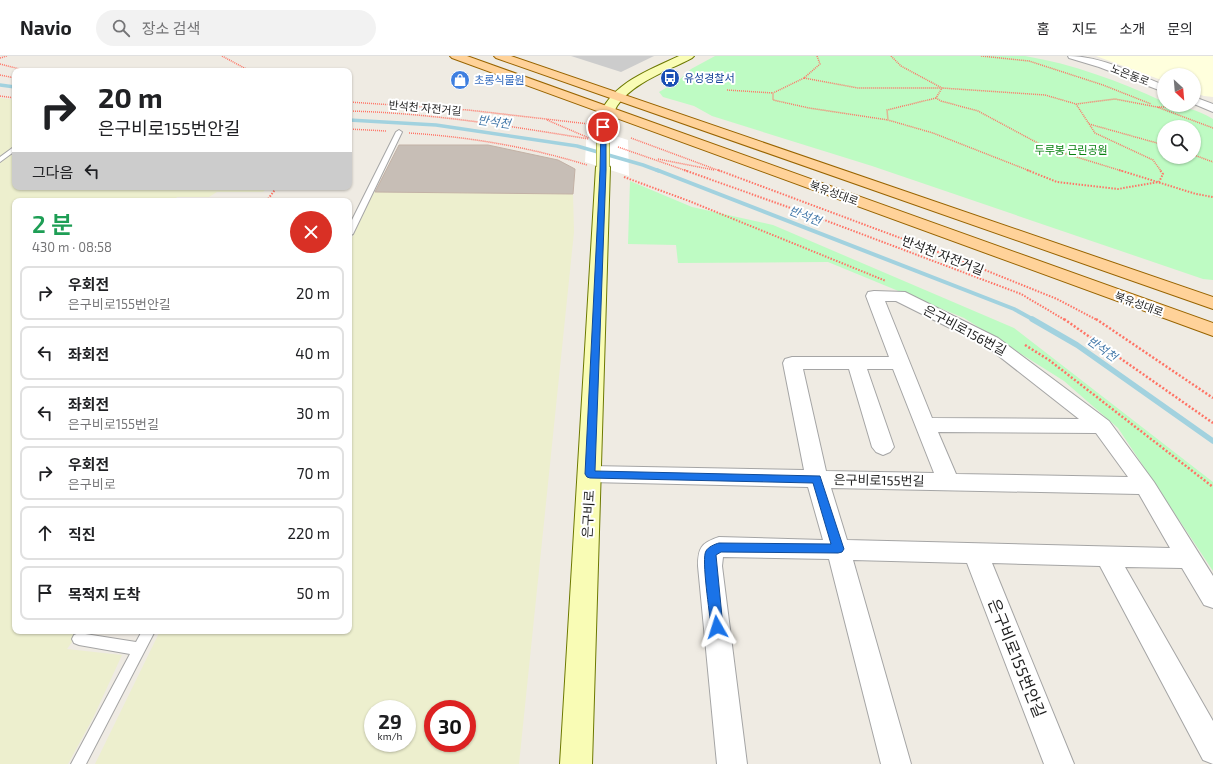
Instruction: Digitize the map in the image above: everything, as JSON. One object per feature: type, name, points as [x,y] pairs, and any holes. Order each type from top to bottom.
[{"type":"main road","name":"북유성대로","points":[[456,56],[1213,330]]},
{"type":"main road","name":"북유성대로","points":[[500,56],[1213,303]]},
{"type":"street","points":[[607,111],[627,87],[688,56]]},
{"type":"street","name":"노은동로","points":[[1073,56],[1103,65],[1157,86]]},
{"type":"street","points":[[1201,105],[1212,106]]},
{"type":"street","name":"은구비로","points":[[576,764],[603,169],[600,133],[607,111]]},
{"type":"street","name":"은구비로156번길","points":[[949,482],[874,296],[899,296],[992,342],[1102,426],[1115,441],[1213,597]]},
{"type":"street","points":[[896,764],[838,549],[817,479],[792,363],[901,363]]},
{"type":"street","points":[[856,363],[883,446]]},
{"type":"street","points":[[925,425],[1102,426]]},
{"type":"street","name":"은구비로155번길","points":[[590,474],[1144,486]]},
{"type":"street","points":[[732,764],[710,566],[710,553],[719,547],[1188,558]]},
{"type":"street","name":"은구비로155번안길","points":[[975,552],[1059,764]]},
{"type":"street","points":[[1107,556],[1213,750]]},
{"type":"lane","points":[[352,228],[400,132]]},
{"type":"lane","points":[[0,160],[12,150]]},
{"type":"lane","points":[[78,764],[147,634]]},
{"type":"lane","points":[[79,639],[139,649]]},
{"type":"path","points":[[0,58],[7,56]]},
{"type":"path","points":[[222,56],[244,68]]},
{"type":"path","points":[[727,90],[773,93],[804,78],[820,64],[817,56]]},
{"type":"path","points":[[891,56],[901,66],[942,88]]},
{"type":"path","points":[[982,56],[1029,61],[1103,85],[1157,107]]},
{"type":"path","points":[[0,64],[16,68]]},
{"type":"path","points":[[0,75],[12,77]]},
{"type":"path","points":[[804,78],[871,89],[942,88],[1045,95],[1069,104],[1115,99],[1157,107]]},
{"type":"path","points":[[936,98],[942,88]]},
{"type":"path","points":[[773,93],[773,100],[809,108],[888,120],[933,134],[1057,182],[1118,189],[1159,182]]},
{"type":"path","points":[[0,96],[12,98]]},
{"type":"path","points":[[888,120],[887,110],[936,98],[941,101],[978,111],[1047,148],[1196,194],[1213,197]]},
{"type":"path","points":[[352,102],[468,110],[545,119],[600,133]]},
{"type":"path","points":[[1076,104],[1095,133],[1153,160],[1163,174],[1159,182]]},
{"type":"path","name":"반석천 자전거길","points":[[352,111],[384,112],[600,133]]},
{"type":"path","points":[[1170,112],[1213,128]]},
{"type":"path","points":[[545,119],[600,133]]},
{"type":"path","points":[[1089,124],[1157,143]]},
{"type":"path","points":[[352,129],[432,134],[506,144],[560,156],[603,169]]},
{"type":"path","points":[[631,138],[970,264],[1064,302],[1094,318],[1213,398]]},
{"type":"path","name":"반석천 자전거길","points":[[723,172],[685,165],[640,154],[827,221],[1021,294],[1077,327],[1213,423]]},
{"type":"path","points":[[1201,158],[1213,162]]},
{"type":"path","points":[[269,198],[276,190]]},
{"type":"shaded area","points":[[571,56],[654,56],[621,72]]},
{"type":"shaded area","points":[[1096,56],[1213,56],[1213,97],[1201,95],[1201,68],[1157,68],[1157,78]]},
{"type":"shaded area","points":[[0,98],[12,100],[12,147],[0,157]]},
{"type":"shaded area","points":[[12,153],[12,190],[265,190],[263,192],[217,192],[209,197],[12,198],[12,634],[78,634],[67,649],[122,655],[93,718],[68,764],[0,764],[0,163]]},
{"type":"shaded area","points":[[374,192],[573,194],[574,232],[519,764],[95,764],[159,634],[352,634],[352,238]]},
{"type":"green space","name":"두루봉 근린공원","points":[[715,56],[1025,56],[1043,59],[1113,80],[1157,99],[1157,112],[1198,112],[1213,119],[1213,280],[1203,279],[872,166],[712,116],[694,106],[663,97],[659,92],[679,80],[691,69]]},
{"type":"green space","points":[[630,181],[692,207],[773,225],[1014,328],[1213,482],[1213,571],[1118,428],[1064,381],[964,318],[828,262],[678,263],[676,245],[628,244]]},
{"type":"pier","points":[[587,127],[628,140],[629,176],[585,162]]},
{"type":"building","points":[[399,145],[488,145],[558,160],[575,169],[573,194],[375,192]]},
{"type":"waterway","name":"반석천","points":[[0,85],[12,87]]},
{"type":"waterway","name":"반석천","points":[[352,120],[436,125],[577,146],[659,171]]},
{"type":"waterway","name":"반석천","points":[[657,170],[1014,309],[1034,320]]},
{"type":"waterway","name":"반석천","points":[[1032,319],[1077,345],[1213,441]]},
{"type":"place","name":"유성경찰서","points":[[670,78]]},
{"type":"place","name":"초롱식물원","points":[[460,80]]},
{"type":"route","points":[[603,127],[603,170],[590,474],[817,479],[838,549],[719,547],[710,553],[710,566],[717,627]]}]
